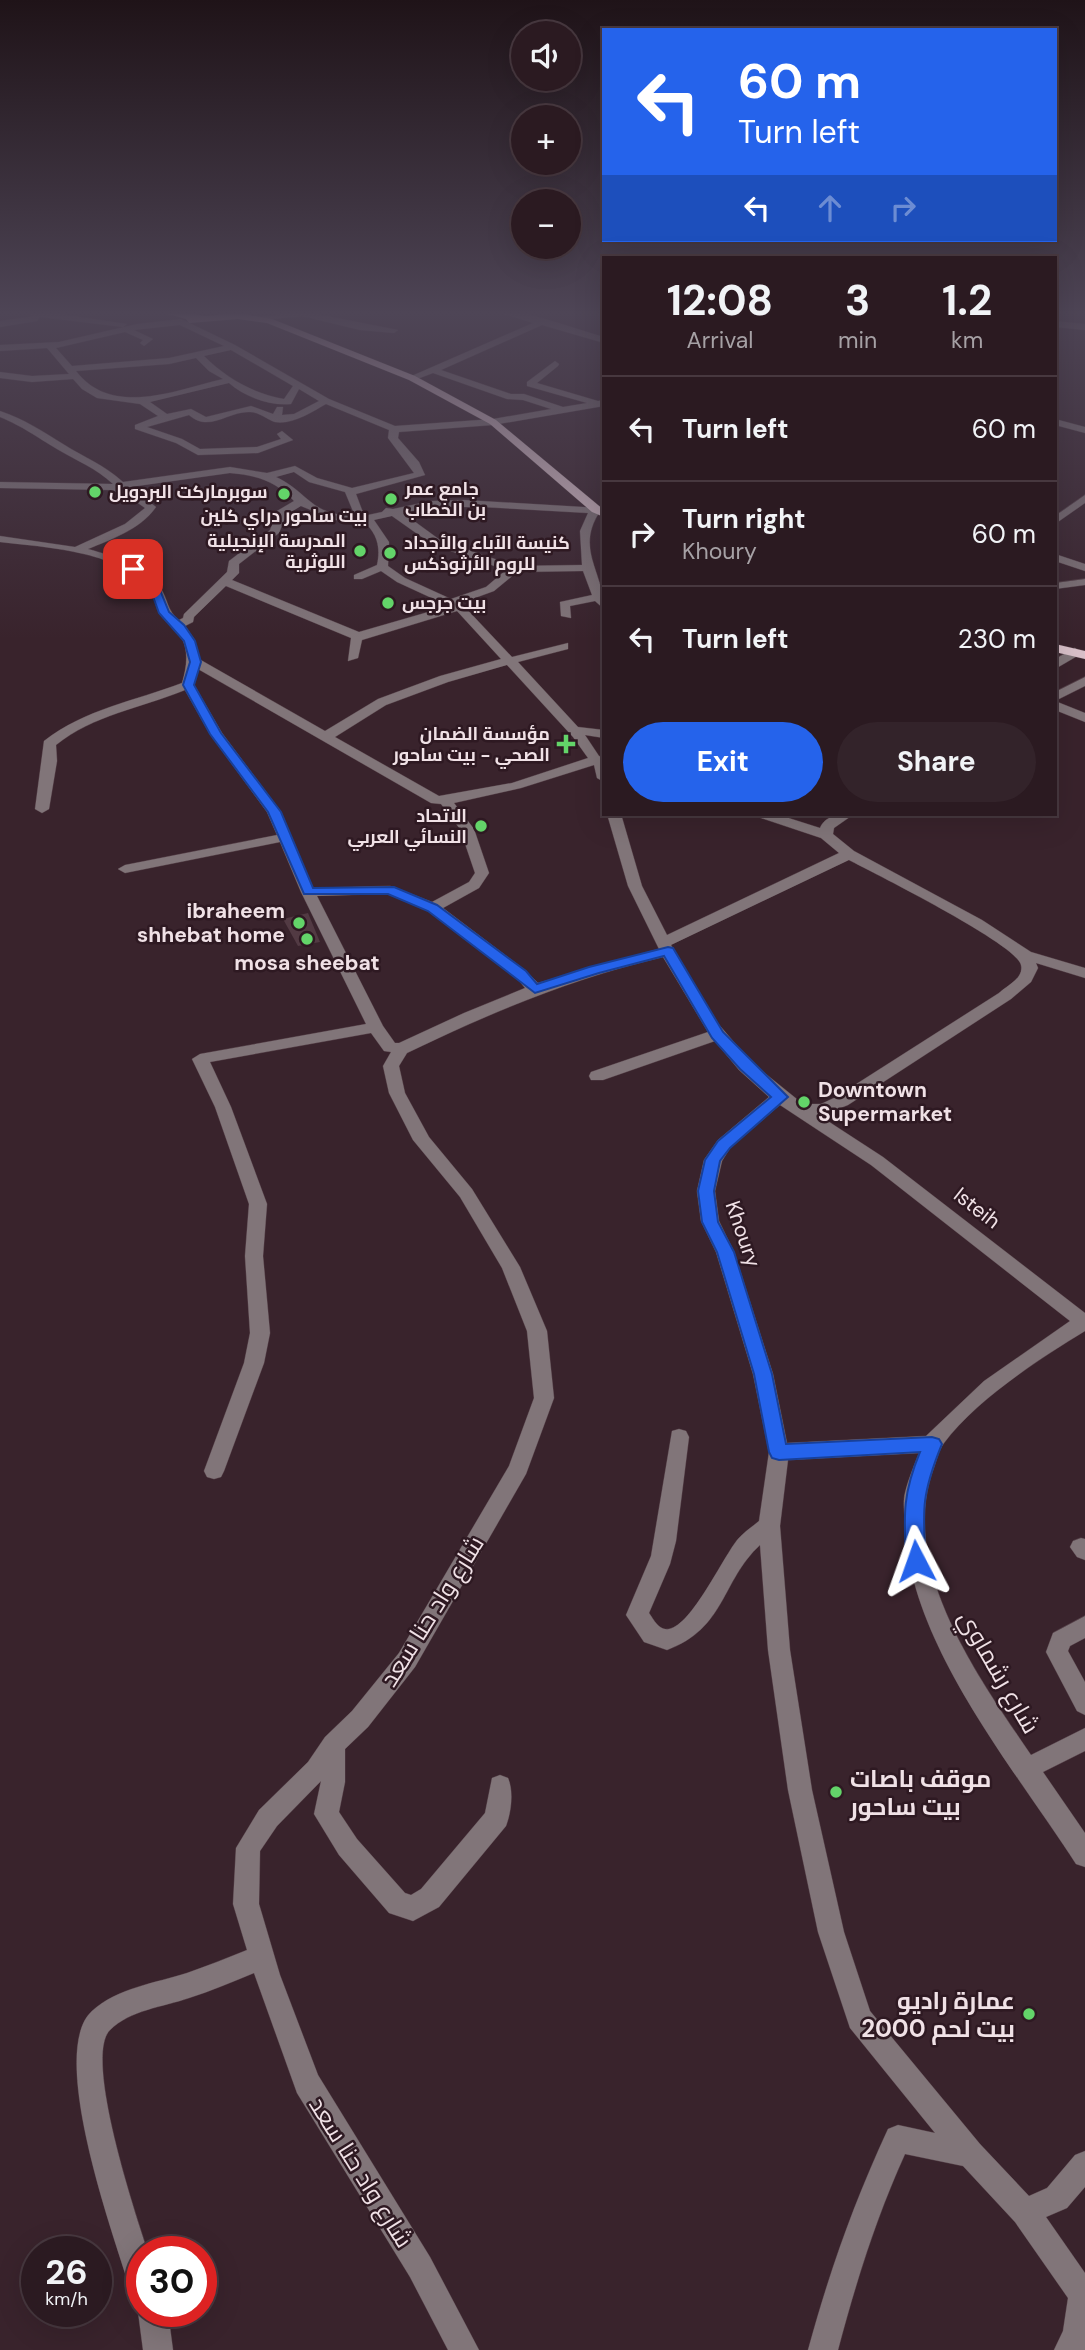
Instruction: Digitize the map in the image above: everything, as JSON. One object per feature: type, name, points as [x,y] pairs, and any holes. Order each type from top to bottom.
[{"type":"main road","points":[[489,420],[600,512]]},
{"type":"main road","points":[[1057,648],[1080,653]]},
{"type":"street","points":[[14,420],[32,427],[60,447],[103,469],[116,486],[143,499],[151,507],[149,512],[135,522],[74,551]]},
{"type":"street","points":[[158,420],[138,427],[179,441],[198,452],[258,450],[288,440],[282,435]]},
{"type":"street","points":[[371,420],[394,429],[507,420]]},
{"type":"street","points":[[1057,423],[1085,430]]},
{"type":"street","points":[[394,429],[393,438],[415,464],[425,491],[444,503]]},
{"type":"street","points":[[270,479],[295,469],[313,481],[351,494],[379,510],[396,512],[418,531],[439,543],[514,569],[587,568]]},
{"type":"street","points":[[0,485],[116,486],[230,470],[247,471],[270,479],[294,492],[301,501],[331,517],[369,519],[406,507],[444,503],[600,512]]},
{"type":"street","points":[[351,494],[420,475]]},
{"type":"street","points":[[351,494],[356,512],[369,519],[385,544],[386,555],[382,567],[358,578]]},
{"type":"street","points":[[1057,519],[1085,498]]},
{"type":"street","points":[[182,622],[233,573],[233,563],[275,531],[281,513],[301,501]]},
{"type":"street","points":[[567,616],[564,604],[601,602],[587,568],[585,542],[588,517],[600,512]]},
{"type":"street","points":[[0,539],[113,560],[139,572],[155,587],[164,613],[182,622],[195,662],[188,685],[216,734],[274,812],[310,896],[375,1027],[390,1047],[401,1049],[477,1012],[535,989],[666,947],[849,854]]},
{"type":"street","points":[[1057,558],[1085,568]]},
{"type":"street","points":[[195,662],[436,800],[446,801],[562,772],[600,755],[455,605],[401,580],[382,567]]},
{"type":"street","points":[[224,581],[357,636],[365,636],[455,605],[490,589],[514,569]]},
{"type":"street","points":[[1057,586],[1085,582]]},
{"type":"street","points":[[352,658],[357,636]]},
{"type":"street","points":[[327,736],[382,702],[508,660],[564,646]]},
{"type":"street","points":[[1057,664],[1080,653]]},
{"type":"street","points":[[1057,696],[1085,681]]},
{"type":"street","points":[[42,809],[50,761],[49,744],[60,733],[79,721],[162,696],[188,685]]},
{"type":"street","points":[[1057,706],[1085,718]]},
{"type":"street","points":[[576,732],[602,734]]},
{"type":"street","points":[[433,908],[466,891],[482,873],[467,829],[446,801]]},
{"type":"street","name":"Isteih","points":[[615,816],[635,886],[666,947],[717,1035],[745,1066],[780,1097],[837,1133],[961,1225],[1085,1323]]},
{"type":"street","points":[[769,816],[826,835],[849,854],[977,923],[1026,955],[1085,973]]},
{"type":"street","points":[[826,835],[827,827],[845,816]]},
{"type":"street","points":[[125,869],[286,837]]},
{"type":"street","points":[[310,896],[390,890],[433,908],[521,974],[535,989]]},
{"type":"street","points":[[798,1110],[823,1110],[842,1101],[1005,996],[1026,979],[1030,968],[1026,955]]},
{"type":"street","points":[[214,1471],[254,1363],[260,1333],[254,1256],[258,1204],[223,1107],[200,1059],[375,1027]]},
{"type":"street","points":[[597,1076],[717,1035]]},
{"type":"street","name":"شارع واد حنا سعد","points":[[401,1049],[391,1066],[397,1093],[422,1140],[466,1192],[511,1267],[537,1331],[544,1398],[519,1468],[407,1660],[360,1719],[333,1745],[316,1770],[268,1818],[248,1848],[246,1904],[307,2083],[420,2267],[464,2350]]},
{"type":"street","name":"Khoury","points":[[780,1097],[724,1144],[713,1160],[706,1191],[710,1222],[725,1252],[760,1362],[779,1452],[769,1526],[780,1663],[800,1790],[831,1932],[859,2020],[970,2154],[1025,2211],[1084,2297]]},
{"type":"street","points":[[837,1133],[830,1117],[842,1101]]},
{"type":"street","name":"شارع رشماوي","points":[[1085,1323],[1020,1361],[990,1385],[932,1444],[918,1479],[913,1508],[916,1561],[946,1639],[1026,1769],[1085,1856]]},
{"type":"street","points":[[679,1437],[675,1480],[662,1555],[652,1586],[640,1603],[637,1615],[644,1629],[657,1640],[668,1642],[679,1637],[715,1598],[746,1544],[769,1526]]},
{"type":"street","points":[[779,1452],[932,1444]]},
{"type":"street","points":[[1085,1626],[1061,1640],[1056,1652],[1085,1704]]},
{"type":"street","points":[[1026,1769],[1085,1739]]},
{"type":"street","points":[[333,1745],[333,1782],[326,1814],[348,1847],[398,1904],[413,1908],[430,1898],[497,1818],[500,1786]]},
{"type":"street","points":[[127,2236],[90,2090],[89,2040],[98,2023],[139,1999],[186,1986],[262,1957]]},
{"type":"street","points":[[823,2350],[845,2267],[867,2206],[898,2139],[970,2154]]},
{"type":"street","points":[[1025,2211],[1057,2198],[1085,2165]]},
{"type":"street","points":[[1069,2350],[1077,2334],[1084,2297]]},
{"type":"street","points":[[155,2327],[158,2350]]},
{"type":"building","points":[[308,913],[320,942],[298,946],[283,919]]},
{"type":"place","name":"سوبرماركت البردويل","points":[[95,492]]},
{"type":"place","name":"بيت ساحور دراي كلين","points":[[284,494]]},
{"type":"place","name":"جامع عمر بن الخطاب","points":[[391,499]]},
{"type":"place","name":"المدرسة الإنجيلية اللوثرية","points":[[360,551]]},
{"type":"place","name":"كنيسة الآباء والأجداد للروم الأرثوذكس","points":[[390,553]]},
{"type":"place","name":"بيت جرجس","points":[[388,603]]},
{"type":"place","name":"مؤسسة الضمان الصحي - بيت ساحور","points":[[566,744]]},
{"type":"place","name":"الاتحاد النسائي العربي","points":[[481,826]]},
{"type":"place","name":"ibraheem shhebat home","points":[[299,923]]},
{"type":"place","name":"mosa sheebat","points":[[307,939]]},
{"type":"place","name":"Downtown Supermarket","points":[[804,1102]]},
{"type":"place","name":"موقف باصات بيت ساحور","points":[[836,1792]]},
{"type":"place","name":"عمارة راديو بيت لحم 2000","points":[[1029,2014]]},
{"type":"route","points":[[133,569],[155,587],[164,613],[180,627],[189,641],[195,662],[188,685],[216,734],[274,812],[308,892],[390,890],[433,908],[521,974],[535,989],[632,959],[668,951],[717,1035],[745,1066],[780,1097],[724,1144],[713,1160],[706,1191],[710,1222],[738,1288],[763,1374],[779,1452],[932,1444],[918,1479],[913,1508],[916,1561]]}]
